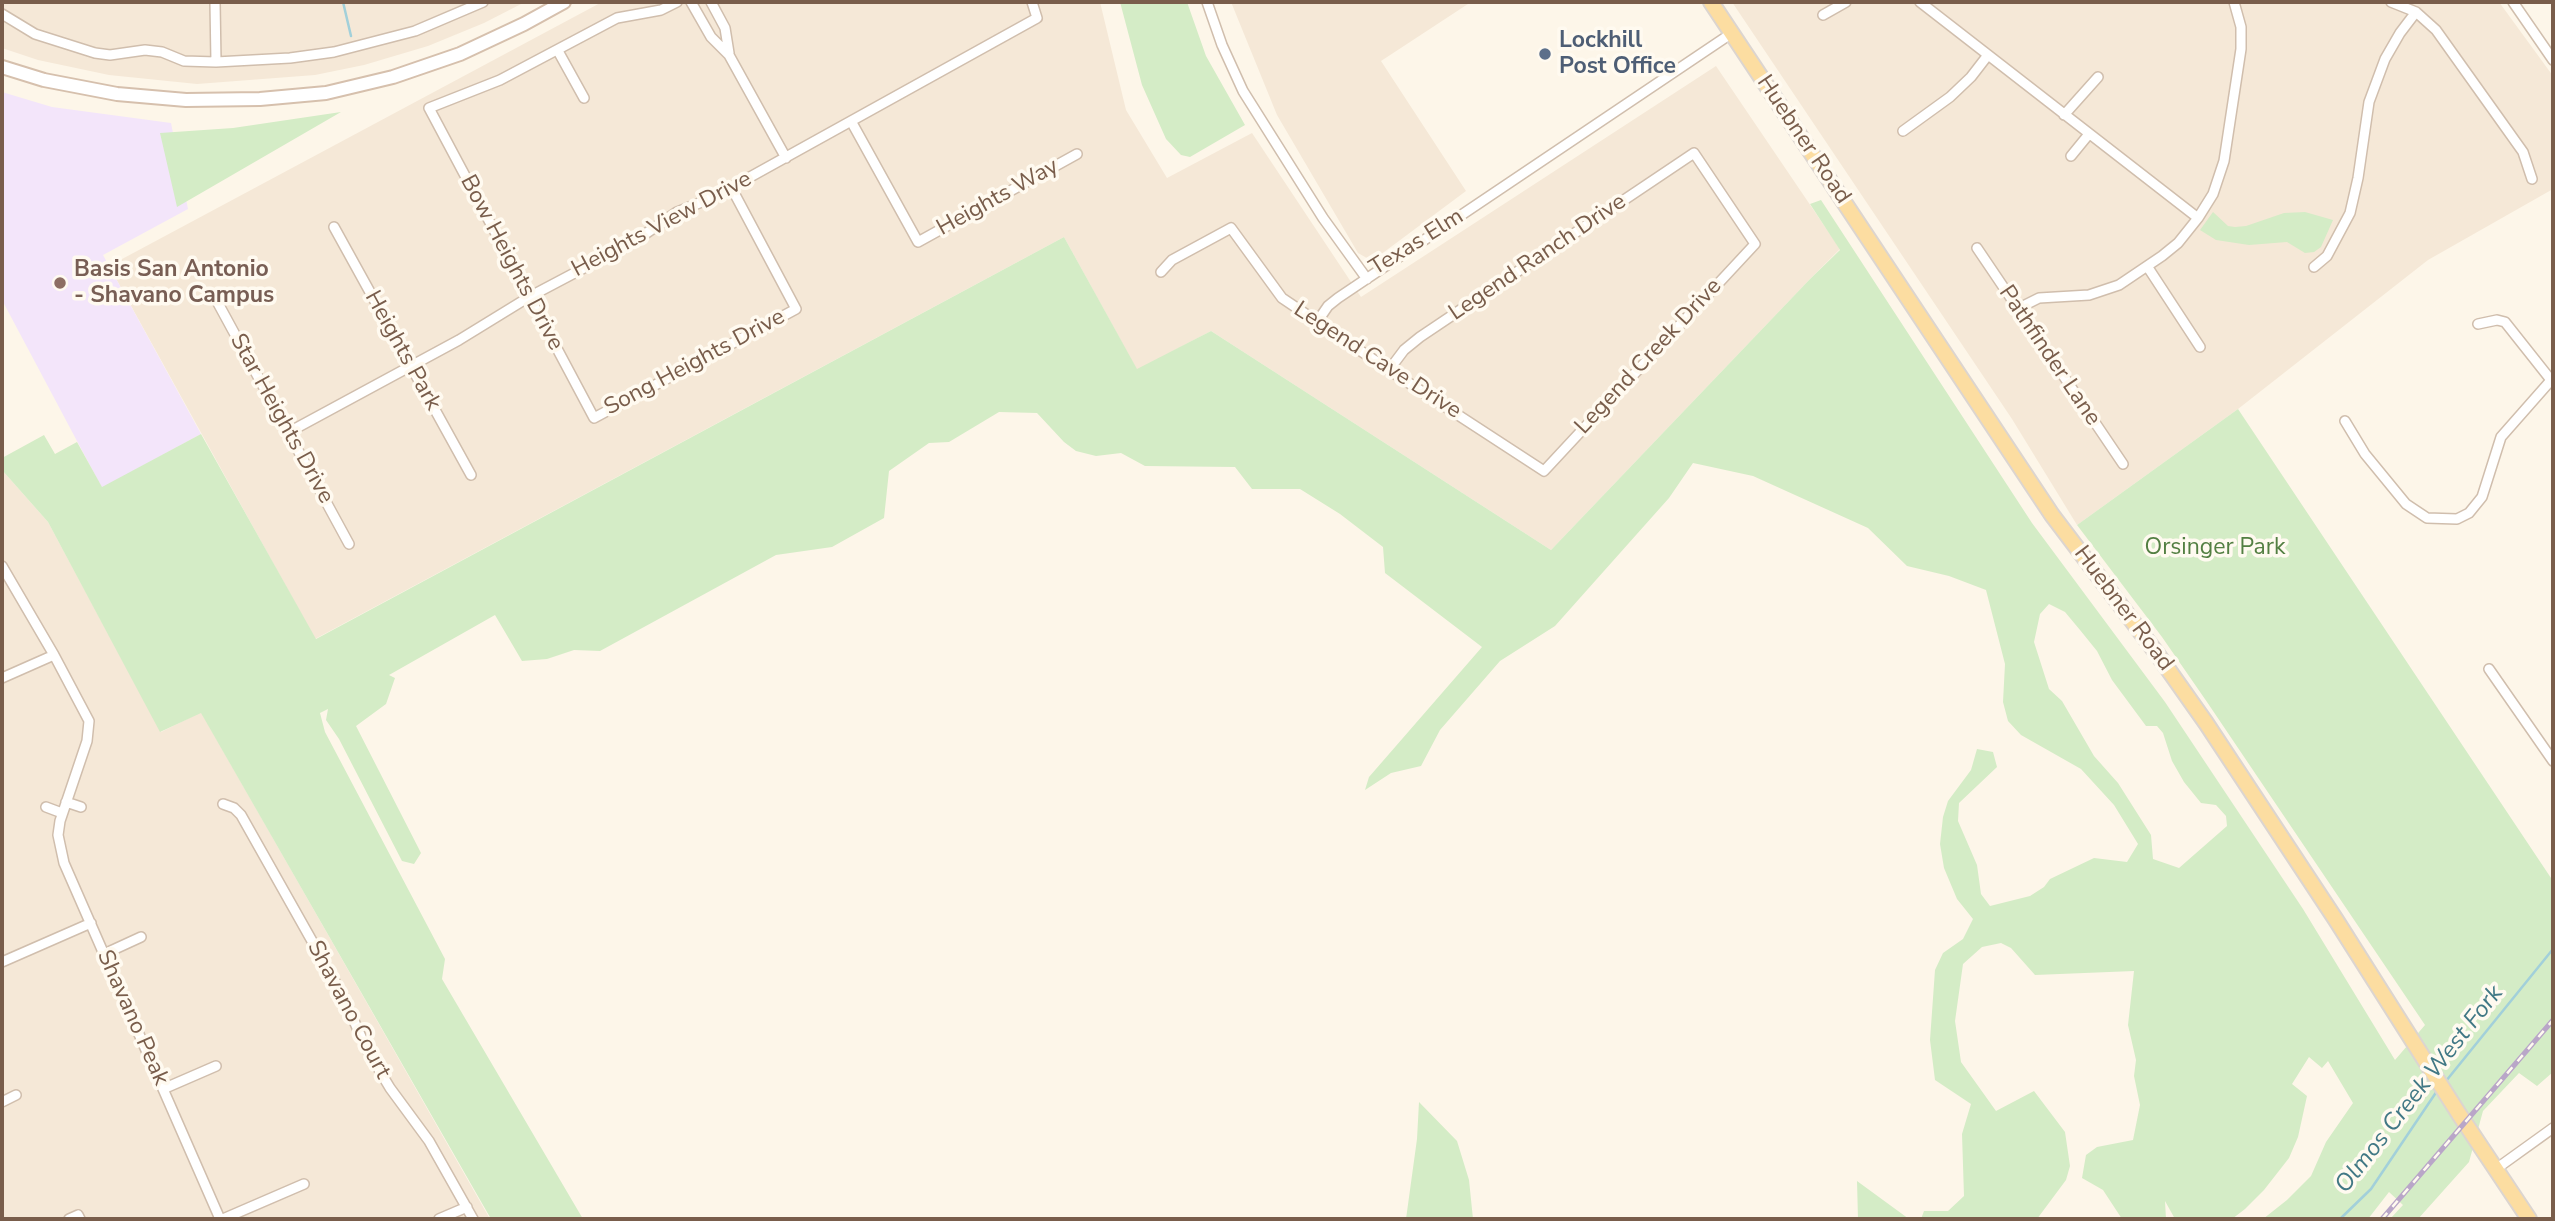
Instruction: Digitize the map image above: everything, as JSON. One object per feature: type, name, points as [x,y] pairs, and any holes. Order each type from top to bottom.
[{"type":"main road","points":[[2,67],[44,80],[117,94],[186,100],[260,99],[326,93],[393,77],[460,54],[564,2]]},
{"type":"main road","name":"Huebner Road","points":[[1711,2],[2052,514],[2206,723],[2529,1219]]},
{"type":"street","points":[[215,2],[216,62]]},
{"type":"street","points":[[2,14],[35,34],[95,53],[110,55],[145,50],[162,52],[184,61],[216,62],[290,58],[334,52],[415,31],[483,2]]},
{"type":"street","points":[[584,98],[558,51],[617,18],[661,10],[677,2]]},
{"type":"street","points":[[691,2],[711,37],[729,55],[786,158]]},
{"type":"street","points":[[711,2],[725,28],[729,55]]},
{"type":"street","name":"Heights View Drive","points":[[289,432],[635,241],[677,212],[714,197],[1037,18],[1032,2]]},
{"type":"street","name":"Texas Elm","points":[[1207,2],[1222,45],[1243,91],[1323,218],[1367,279],[1732,33]]},
{"type":"street","points":[[1823,15],[1846,2]]},
{"type":"street","points":[[1920,2],[2198,218]]},
{"type":"street","points":[[2017,309],[2039,298],[2104,292],[2119,285],[2178,243],[2198,218],[2213,194],[2224,161],[2241,49],[2241,27],[2234,2]]},
{"type":"street","points":[[2391,2],[2416,12],[2436,30],[2523,152],[2532,179]]},
{"type":"street","points":[[2513,2],[2553,60]]},
{"type":"street","points":[[2314,267],[2327,256],[2350,213],[2369,102],[2385,59],[2416,12]]},
{"type":"street","name":"Bow Heights Drive","points":[[558,51],[500,80],[429,108],[594,418]]},
{"type":"street","points":[[1903,131],[1950,97],[1971,77],[1988,55]]},
{"type":"street","points":[[2064,116],[2098,77]]},
{"type":"street","name":"Heights Way","points":[[851,121],[918,242],[1077,154]]},
{"type":"street","points":[[2071,156],[2089,134]]},
{"type":"street","name":"Legend Creek Drive","points":[[1544,471],[1755,244],[1694,153]]},
{"type":"street","name":"Legend Ranch Drive","points":[[1389,370],[1420,337],[1694,153]]},
{"type":"street","name":"Song Heights Drive","points":[[594,418],[796,309],[731,187]]},
{"type":"street","name":"Heights Park","points":[[334,227],[471,475]]},
{"type":"street","name":"Legend Cave Drive","points":[[1161,272],[1172,260],[1231,228],[1282,298],[1544,471]]},
{"type":"street","name":"Pathfinder Lane","points":[[1977,248],[2123,464]]},
{"type":"street","points":[[2147,267],[2200,346]]},
{"type":"street","points":[[1317,322],[1328,306],[1367,279]]},
{"type":"street","name":"Star Heights Drive","points":[[213,294],[349,544]]},
{"type":"street","points":[[2345,421],[2365,454],[2406,504],[2427,518],[2458,519],[2469,513],[2482,497],[2501,437],[2552,379],[2510,326],[2497,320],[2478,324]]},
{"type":"street","name":"Shavano Peak","points":[[2,566],[87,713],[89,721],[87,741],[62,813],[58,835],[60,849],[221,1219]]},
{"type":"street","points":[[2,678],[54,655]]},
{"type":"street","points":[[2489,669],[2553,761]]},
{"type":"street","points":[[66,802],[81,807]]},
{"type":"street","name":"Shavano Court","points":[[223,804],[234,808],[241,816],[343,996],[366,1048],[390,1088],[429,1141],[473,1219]]},
{"type":"street","points":[[46,807],[62,813]]},
{"type":"street","points":[[2,961],[90,923]]},
{"type":"street","points":[[104,954],[141,937]]},
{"type":"street","points":[[163,1089],[216,1066]]},
{"type":"street","points":[[2,1102],[16,1096]]},
{"type":"street","points":[[2496,1169],[2553,1128]]},
{"type":"street","points":[[221,1219],[304,1184]]},
{"type":"street","points":[[439,1219],[467,1207]]},
{"type":"shaded area","points":[[2,2],[525,2],[484,23],[428,46],[364,65],[315,75],[197,84],[109,75],[38,60],[2,48]]},
{"type":"shaded area","points":[[602,2],[1100,2],[1126,110],[1167,178],[1252,133],[1361,297],[1716,66],[1840,249],[1551,550],[1211,331],[1137,370],[1064,237],[315,639],[109,266]]},
{"type":"shaded area","points":[[1231,2],[1471,2],[1381,61],[1466,191],[1372,261],[1358,253],[1277,115]]},
{"type":"shaded area","points":[[1732,2],[2499,2],[2553,76],[2553,189],[2428,260],[2238,409],[2077,525],[2012,419]]},
{"type":"shaded area","name":"Basis San Antonio - Shavano Campus","points":[[2,92],[52,107],[171,123],[188,209],[103,255],[201,434],[102,488],[2,300]]},
{"type":"shaded area","points":[[2,470],[48,522],[161,732],[201,712],[490,1219],[2,1219]]},
{"type":"green space","points":[[1120,2],[1187,2],[1206,56],[1245,125],[1190,157],[1181,155],[1166,139],[1142,85]]},
{"type":"green space","points":[[341,112],[177,207],[160,133],[233,128]]},
{"type":"green space","name":"Orsinger Park","points":[[1821,200],[2032,523],[2165,702],[2303,909],[2395,1060],[2425,1025],[2162,637],[2077,525],[2238,409],[2553,881],[2553,1072],[2537,1086],[2519,1073],[2483,1111],[2469,1162],[2418,1219],[2390,1219],[2403,1205],[2389,1192],[2368,1219],[2263,1219],[2311,1176],[2326,1142],[2353,1103],[2328,1061],[2322,1068],[2309,1057],[2292,1084],[2307,1096],[2298,1137],[2289,1158],[2245,1209],[2232,1219],[2175,1219],[2165,1201],[2166,1219],[2122,1219],[2103,1190],[2082,1178],[2086,1155],[2097,1147],[2133,1140],[2140,1105],[2134,1076],[2136,1060],[2128,1025],[2134,971],[2035,975],[2011,948],[2001,943],[1982,947],[1963,964],[1955,1021],[1961,1062],[1996,1111],[2034,1091],[2065,1132],[2070,1166],[2066,1180],[2037,1219],[1921,1219],[1924,1211],[1948,1211],[1964,1196],[1962,1134],[1971,1104],[1935,1080],[1930,1040],[1935,970],[1943,953],[1963,939],[1973,919],[1957,899],[1944,868],[1940,844],[1948,801],[1971,770],[1977,749],[1993,752],[1997,767],[1959,803],[1958,821],[1977,865],[1981,894],[1990,906],[2030,896],[2044,887],[2050,879],[2094,858],[2127,862],[2138,844],[2114,805],[2081,769],[2021,735],[2008,721],[2003,702],[2005,664],[1986,590],[1949,576],[1907,566],[1868,528],[1753,476],[1693,463],[1669,498],[1555,626],[1500,661],[1440,730],[1421,766],[1391,773],[1365,790],[1369,777],[1482,647],[1385,573],[1383,547],[1340,514],[1300,489],[1252,489],[1235,467],[1145,466],[1121,453],[1096,456],[1076,451],[1037,413],[999,412],[949,442],[929,443],[889,471],[884,518],[832,547],[776,555],[600,651],[574,650],[547,659],[522,661],[495,615],[389,675],[395,678],[386,704],[356,726],[421,853],[414,864],[402,861],[339,739],[326,720],[328,709],[320,713],[325,732],[445,959],[442,979],[583,1219],[491,1219],[201,713],[160,732],[48,522],[2,470],[2,458],[44,435],[55,454],[77,442],[102,487],[201,434],[316,639],[1064,237],[1137,369],[1211,331],[1551,550],[1840,250],[1810,204]],"holes":[[[2049,604],[2065,612],[2097,651],[2112,680],[2146,726],[2157,726],[2163,733],[2172,761],[2184,782],[2201,803],[2216,805],[2226,816],[2227,826],[2179,868],[2153,859],[2151,835],[2118,783],[2094,756],[2062,701],[2049,689],[2034,642],[2040,614]]]},
{"type":"green space","points":[[2213,212],[2228,226],[2235,227],[2284,213],[2305,212],[2333,220],[2321,247],[2314,252],[2305,253],[2287,242],[2249,245],[2216,240],[2200,230]]},
{"type":"green space","points":[[1419,1102],[1457,1141],[1469,1180],[1473,1219],[1406,1219]]},
{"type":"green space","points":[[1857,1181],[1909,1219],[1858,1219]]},
{"type":"waterway","points":[[343,2],[351,36]]},
{"type":"waterway","name":"Olmos Creek West Fork","points":[[2446,1081],[2553,949]]},
{"type":"waterway","name":"Olmos Creek West Fork","points":[[2340,1219],[2371,1189],[2437,1091]]},
{"type":"railway","points":[[2382,1219],[2553,1020]]},
{"type":"place","name":"Lockhill Post Office","points":[[1545,54]]},
{"type":"place","name":"Basis San Antonio - Shavano Campus","points":[[60,283]]}]
